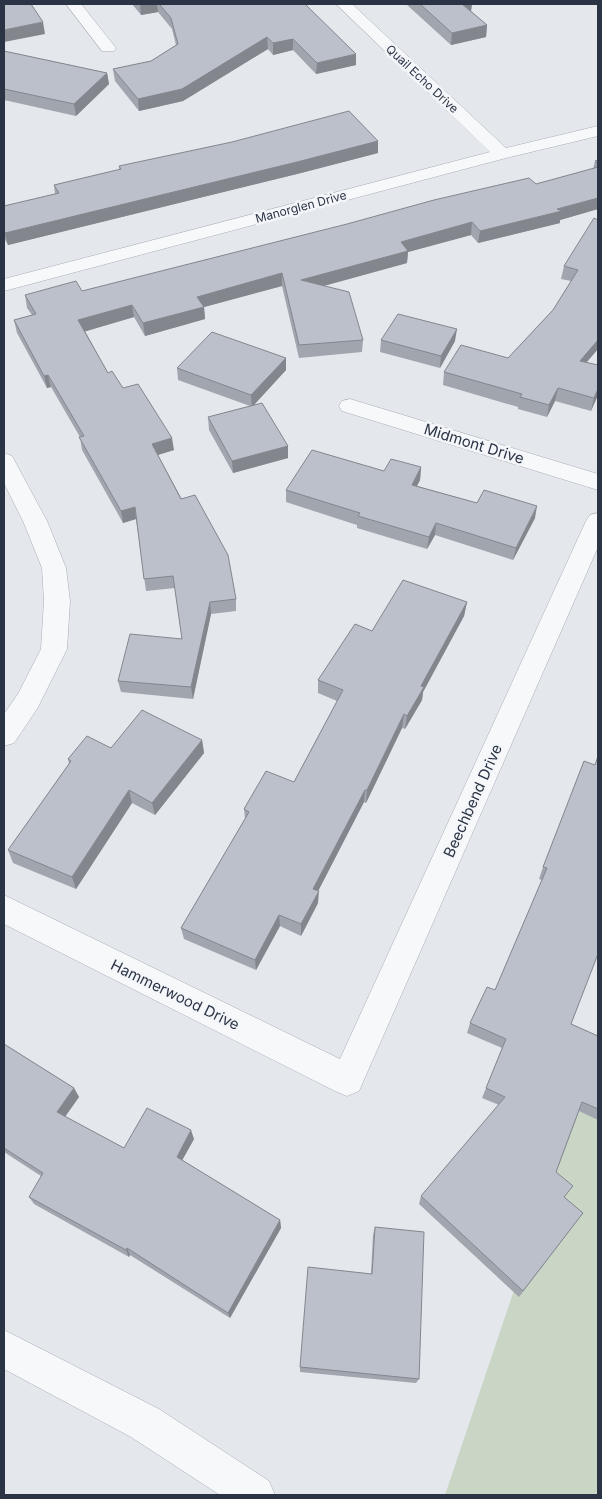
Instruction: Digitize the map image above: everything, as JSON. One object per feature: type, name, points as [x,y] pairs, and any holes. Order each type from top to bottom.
[{"type":"street","points":[[73,4],[108,48]]},
{"type":"street","name":"Quail Echo Drive","points":[[343,4],[502,154]]},
{"type":"street","name":"Manorglen Drive","points":[[4,285],[502,154],[598,131]]},
{"type":"street","name":"Midmont Drive","points":[[350,406],[598,482]]},
{"type":"street","points":[[4,461],[35,521],[54,568],[58,601],[54,649],[28,701],[4,735]]},
{"type":"street","name":"Beechbend Drive","points":[[347,1080],[598,522]]},
{"type":"street","name":"Hammerwood Drive","points":[[4,909],[347,1080]]},
{"type":"street","points":[[4,1350],[145,1423],[255,1495]]},
{"type":"green space","points":[[598,1041],[598,1495],[445,1495]]},
{"type":"building","points":[[4,4],[31,4],[43,22],[4,30]]},
{"type":"building","points":[[159,4],[305,4],[356,54],[317,63],[293,39],[273,43],[267,37],[182,89],[138,99],[113,69],[151,61],[178,44],[171,18]]},
{"type":"building","points":[[420,4],[462,4],[487,25],[452,33]]},
{"type":"building","points":[[4,51],[107,73],[74,104],[4,89]]},
{"type":"building","points":[[349,111],[378,141],[5,233],[4,231],[4,206],[59,193],[54,185],[121,169],[119,166],[232,142]]},
{"type":"building","points":[[598,167],[598,198],[557,209],[562,211],[480,231],[472,222],[401,242],[408,251],[301,280],[349,292],[363,340],[299,345],[282,273],[197,297],[204,307],[143,323],[132,305],[78,320],[108,373],[112,371],[123,388],[138,384],[172,438],[152,444],[181,499],[195,495],[228,555],[236,599],[210,602],[191,687],[118,681],[130,634],[182,639],[173,576],[144,579],[135,507],[121,511],[79,437],[84,436],[48,375],[44,376],[14,320],[36,314],[25,295],[76,281],[82,291],[434,200],[529,178],[536,184]]},
{"type":"building","points":[[594,218],[598,220],[598,340],[580,361],[598,365],[598,389],[594,398],[558,388],[549,405],[520,397],[522,394],[444,372],[461,345],[508,358],[553,310],[578,270],[564,266]]},
{"type":"building","points":[[398,314],[457,329],[441,356],[381,340]]},
{"type":"building","points":[[212,332],[286,358],[251,395],[177,368]]},
{"type":"building","points":[[262,403],[288,446],[232,461],[208,417]]},
{"type":"building","points":[[312,450],[384,471],[391,459],[421,467],[412,485],[477,503],[484,490],[537,506],[516,548],[436,523],[429,537],[358,516],[360,513],[286,490]]},
{"type":"building","points":[[403,580],[467,602],[421,686],[424,687],[407,716],[404,714],[367,790],[365,790],[313,889],[319,891],[301,924],[279,915],[255,960],[181,928],[249,812],[244,809],[266,771],[294,782],[343,690],[318,680],[355,624],[372,631]]},
{"type":"building","points":[[142,710],[202,740],[152,803],[129,790],[72,877],[8,850],[71,761],[68,759],[87,736],[111,748]]},
{"type":"building","points":[[598,756],[598,954],[571,1024],[598,1036],[598,1109],[582,1102],[556,1172],[573,1186],[564,1197],[583,1213],[523,1291],[421,1196],[505,1097],[486,1088],[506,1039],[470,1023],[487,987],[495,990],[547,868],[543,867],[584,761],[595,765]]},
{"type":"building","points":[[4,1044],[74,1088],[57,1112],[124,1148],[147,1108],[191,1130],[177,1157],[280,1220],[228,1313],[127,1248],[126,1250],[29,1197],[43,1173],[4,1148]]},
{"type":"building","points":[[375,1227],[424,1232],[419,1379],[300,1367],[308,1267],[372,1274]]}]
